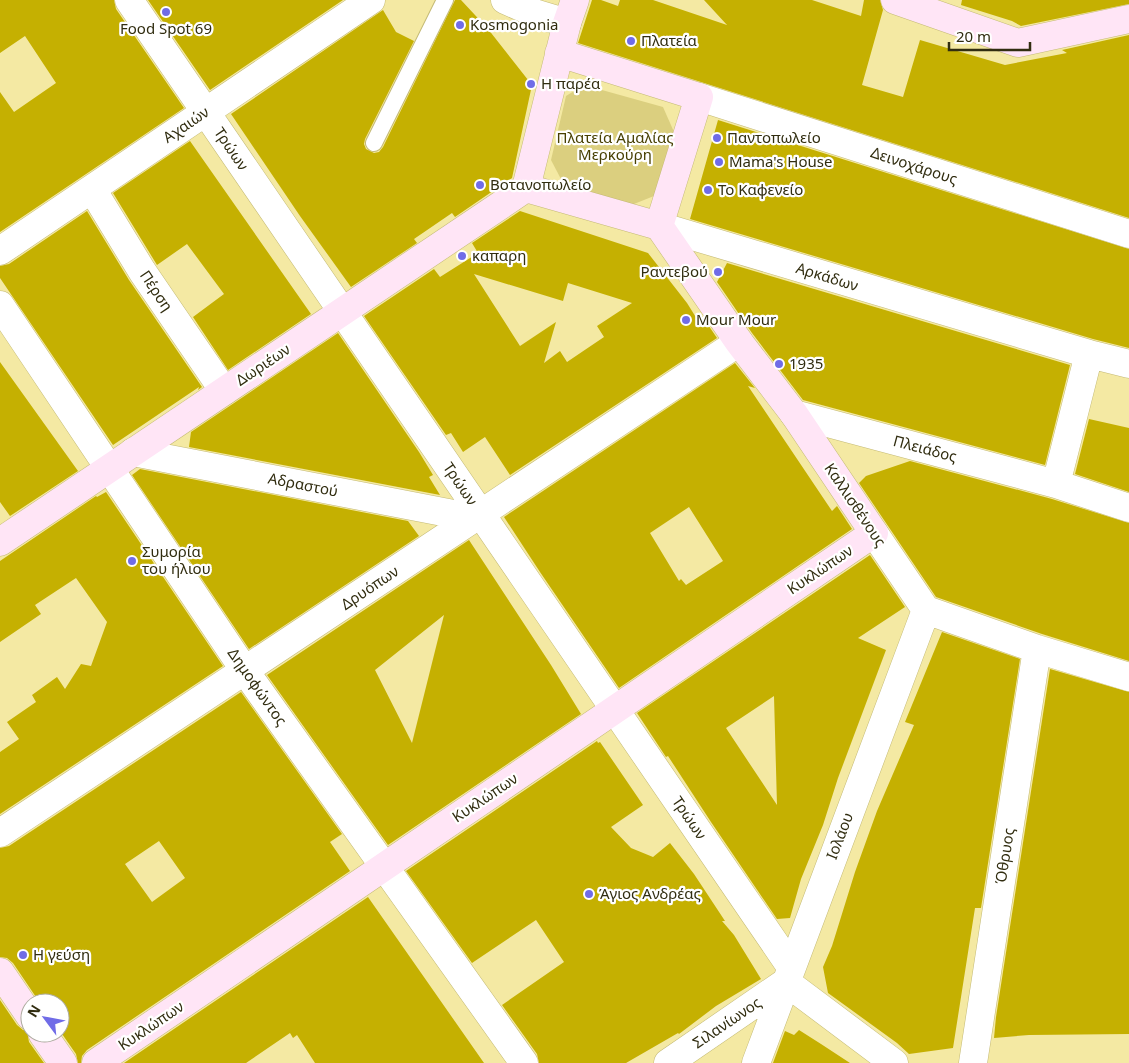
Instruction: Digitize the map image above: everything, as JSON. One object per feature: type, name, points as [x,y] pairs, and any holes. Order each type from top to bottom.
[{"type":"street","name":"Τρώων","points":[[129,0],[342,311],[477,516],[615,710],[788,975],[894,1063]]},
{"type":"street","name":"Αχαιών","points":[[0,251],[371,0]]},
{"type":"street","points":[[505,0],[571,11],[526,188]]},
{"type":"street","points":[[895,0],[1018,43],[1129,19]]},
{"type":"street","points":[[559,54],[700,97],[659,226]]},
{"type":"street","name":"Δεινοχάρους","points":[[700,97],[1129,234]]},
{"type":"street","name":"Πέρση","points":[[92,188],[142,271],[224,391]]},
{"type":"street","name":"Αρκάδων","points":[[526,188],[1089,354],[1129,364]]},
{"type":"street","name":"Δωριέων","points":[[0,542],[526,188]]},
{"type":"street","name":"Καλλισθένους","points":[[659,226],[739,342],[794,414],[926,610]]},
{"type":"street","name":"Δημοφώντος","points":[[0,305],[245,671],[524,1063]]},
{"type":"street","name":"Δρυόπων","points":[[0,833],[739,342]]},
{"type":"street","points":[[1056,484],[1089,354]]},
{"type":"street","name":"Πλειάδος","points":[[794,414],[1056,484],[1129,508]]},
{"type":"street","name":"Αδραστού","points":[[133,452],[477,516]]},
{"type":"street","name":"Κυκλώπων","points":[[96,1063],[874,533]]},
{"type":"street","points":[[926,610],[1036,649],[1129,677]]},
{"type":"street","name":"Ιολάου","points":[[756,1063],[926,610]]},
{"type":"street","name":"Όθρυος","points":[[973,1063],[1036,649]]},
{"type":"street","points":[[0,972],[20,1001]]},
{"type":"street","name":"Σιλανίωνος","points":[[668,1063],[788,975]]},
{"type":"street","points":[[49,1043],[62,1063]]},
{"type":"lane","points":[[374,142],[446,0]]},
{"type":"green space","name":"Πλατεία Αμαλίας Μερκούρη","points":[[584,85],[663,107],[674,132],[654,196],[629,206],[562,181],[551,160],[566,96]]},
{"type":"building","points":[[0,0],[114,0],[116,9],[184,108],[0,232],[0,92],[14,112],[56,83],[25,36],[0,53]]},
{"type":"building","points":[[148,0],[343,0],[210,90]]},
{"type":"building","points":[[455,0],[461,0],[488,29],[532,85],[512,178],[455,217],[452,213],[414,239],[417,243],[351,287],[231,114],[383,10],[396,32],[414,41],[365,139],[366,149],[374,153],[379,152]]},
{"type":"building","points":[[592,0],[601,0],[618,6],[620,0],[653,0],[727,25],[704,0],[812,0],[861,16],[864,0],[880,0],[883,10],[862,85],[903,97],[920,40],[1005,65],[1067,53],[1062,50],[1129,35],[1129,218],[578,43]]},
{"type":"building","points":[[962,0],[1129,0],[1129,4],[1021,26],[1012,21],[961,5]]},
{"type":"building","points":[[718,120],[1129,249],[1129,348],[1093,339],[690,219]]},
{"type":"building","points":[[190,141],[311,314],[228,370],[193,317],[224,294],[187,244],[157,265],[113,193]]},
{"type":"building","points":[[87,211],[129,280],[202,387],[198,390],[199,387],[113,445],[0,278],[0,266],[9,264]]},
{"type":"building","points":[[520,211],[648,253],[687,303],[697,319],[700,313],[717,338],[510,475],[485,437],[463,452],[451,433],[446,435],[364,316],[434,269],[440,277],[478,253],[472,243]],"holes":[[[474,274],[563,301],[568,283],[632,303],[597,326],[604,337],[567,362],[560,351],[544,363],[556,322],[520,346]]]},
{"type":"building","points":[[727,263],[1070,365],[1045,465],[803,400],[752,333],[717,282]]},
{"type":"building","points":[[338,333],[419,452],[433,475],[429,477],[440,495],[189,447],[191,432]]},
{"type":"building","points":[[0,362],[78,471],[10,516],[0,502]]},
{"type":"building","points":[[735,363],[755,388],[748,386],[832,511],[837,506],[852,529],[619,688],[504,517]],"holes":[[[689,507],[723,561],[686,585],[681,579],[679,581],[650,533]]]},
{"type":"building","points":[[1089,419],[1129,428],[1129,492],[1075,474]]},
{"type":"building","points":[[910,461],[1052,499],[1129,523],[1129,661],[1042,634],[936,597],[859,483],[866,476]]},
{"type":"building","points":[[140,469],[408,521],[419,536],[249,649],[132,475]]},
{"type":"building","points":[[106,492],[223,666],[0,814],[0,752],[19,739],[7,722],[36,702],[32,695],[57,677],[65,689],[81,664],[91,666],[107,622],[76,578],[35,605],[41,614],[0,642],[0,561],[96,496]]},
{"type":"building","points":[[469,540],[581,714],[388,845],[267,675]],"holes":[[[444,615],[412,743],[375,670]]]},
{"type":"building","points":[[870,555],[905,607],[858,638],[886,650],[838,778],[823,825],[801,879],[790,918],[777,919],[637,713]],"holes":[[[774,696],[777,805],[726,728]]]},
{"type":"building","points":[[942,632],[1020,659],[981,908],[975,908],[953,1048],[909,1054],[897,1043],[828,993],[823,967],[832,946],[855,872],[877,811],[914,725],[905,722]]},
{"type":"building","points":[[1050,669],[1129,692],[1129,1034],[1029,1035],[994,1038]]},
{"type":"building","points":[[241,692],[342,834],[330,842],[350,871],[87,1050],[82,1056],[81,1063],[78,1063],[76,1054],[68,1043],[70,1043],[70,993],[33,993],[13,963],[7,958],[0,957],[0,848],[9,846]],"holes":[[[159,841],[185,878],[152,902],[125,864]]]},
{"type":"building","points":[[597,741],[598,743],[600,742],[643,805],[611,827],[631,848],[653,857],[670,843],[694,874],[725,921],[722,921],[734,935],[761,979],[716,1006],[679,1034],[626,1063],[539,1063],[537,1054],[502,1005],[564,962],[536,920],[472,963],[406,871]]},
{"type":"building","points":[[368,897],[484,1063],[315,1063],[297,1035],[293,1038],[290,1033],[246,1063],[124,1063]]},
{"type":"building","points":[[0,1000],[20,1028],[20,1043],[30,1043],[44,1063],[0,1063]]},
{"type":"building","points":[[799,1030],[850,1063],[773,1063],[785,1031],[794,1035]]},
{"type":"place","name":"Food Spot 69","points":[[166,12]]},
{"type":"place","name":"Kosmogonia","points":[[460,25]]},
{"type":"place","name":"Πλατεία","points":[[631,41]]},
{"type":"place","name":"Η παρέα","points":[[531,84]]},
{"type":"place","name":"Παντοπωλείο","points":[[717,138]]},
{"type":"place","name":"Mama's House","points":[[719,162]]},
{"type":"place","name":"Βοτανοπωλείο","points":[[480,185]]},
{"type":"place","name":"Το Καφενείο","points":[[708,190]]},
{"type":"place","name":"καπαρη","points":[[462,256]]},
{"type":"place","name":"Ραντεβού","points":[[718,272]]},
{"type":"place","name":"Mour Mour","points":[[686,320]]},
{"type":"place","name":"1935","points":[[779,364]]},
{"type":"place","name":"Συμορία του ήλιου","points":[[132,561]]},
{"type":"place","name":"Άγιος Ανδρέας","points":[[589,894]]},
{"type":"place","name":"Η γεύση","points":[[23,955]]}]
